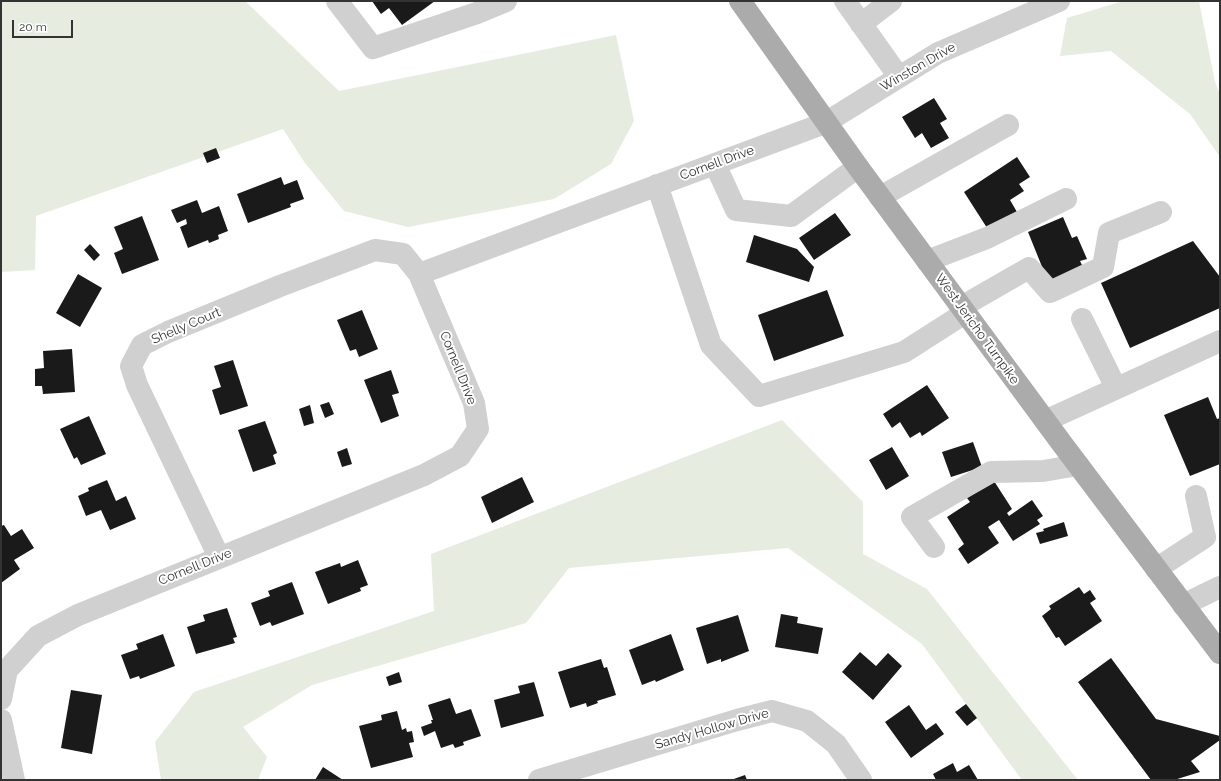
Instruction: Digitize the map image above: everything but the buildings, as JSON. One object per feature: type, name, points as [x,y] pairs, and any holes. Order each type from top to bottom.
[{"type":"main road","name":"West Jericho Turnpike","points":[[740,1],[825,123],[1045,421],[1220,653]]},
{"type":"street","points":[[337,1],[373,48],[473,7],[506,1]]},
{"type":"street","points":[[845,1],[899,77]]},
{"type":"street","points":[[861,24],[891,1]]},
{"type":"street","name":"Winston Drive","points":[[825,123],[938,53],[1059,1]]},
{"type":"street","name":"Cornell Drive","points":[[1,699],[7,670],[38,636],[78,615],[424,475],[460,456],[478,429],[474,403],[419,274],[825,123]]},
{"type":"street","points":[[880,197],[1008,125]]},
{"type":"street","points":[[715,164],[736,210],[791,216],[858,167]]},
{"type":"street","points":[[657,185],[711,345],[759,396],[904,352],[963,310],[1029,268],[1050,292],[1103,267],[1109,233],[1161,212]]},
{"type":"street","points":[[927,261],[987,238],[1066,199]]},
{"type":"street","name":"Shelly Court","points":[[219,557],[137,384],[131,366],[142,345],[168,332],[280,286],[376,250],[403,254],[419,274]]},
{"type":"street","points":[[1082,319],[1116,388]]},
{"type":"street","points":[[1045,421],[1220,341]]},
{"type":"street","points":[[934,547],[912,517],[991,472],[1043,471],[1078,464]]},
{"type":"street","points":[[1156,569],[1213,539],[1196,496]]},
{"type":"street","points":[[1183,604],[1220,587]]},
{"type":"street","name":"Sandy Hollow Drive","points":[[539,780],[737,720],[772,711],[807,721],[836,744],[861,780]]},
{"type":"street","points":[[1,720],[14,780]]},
{"type":"shaded area","points":[[1,1],[245,1],[339,91],[616,35],[634,121],[611,164],[554,199],[408,227],[344,211],[305,163],[283,129],[36,216],[35,270],[1,272]]},
{"type":"shaded area","points":[[1123,1],[1199,1],[1215,82],[1220,94],[1220,157],[1190,114],[1111,51],[1060,56],[1067,18]]},
{"type":"shaded area","points":[[782,420],[863,502],[863,554],[927,589],[1078,780],[1022,780],[922,644],[788,548],[569,568],[526,623],[312,685],[243,727],[267,757],[258,780],[161,780],[155,742],[194,692],[434,611],[431,554]]}]
